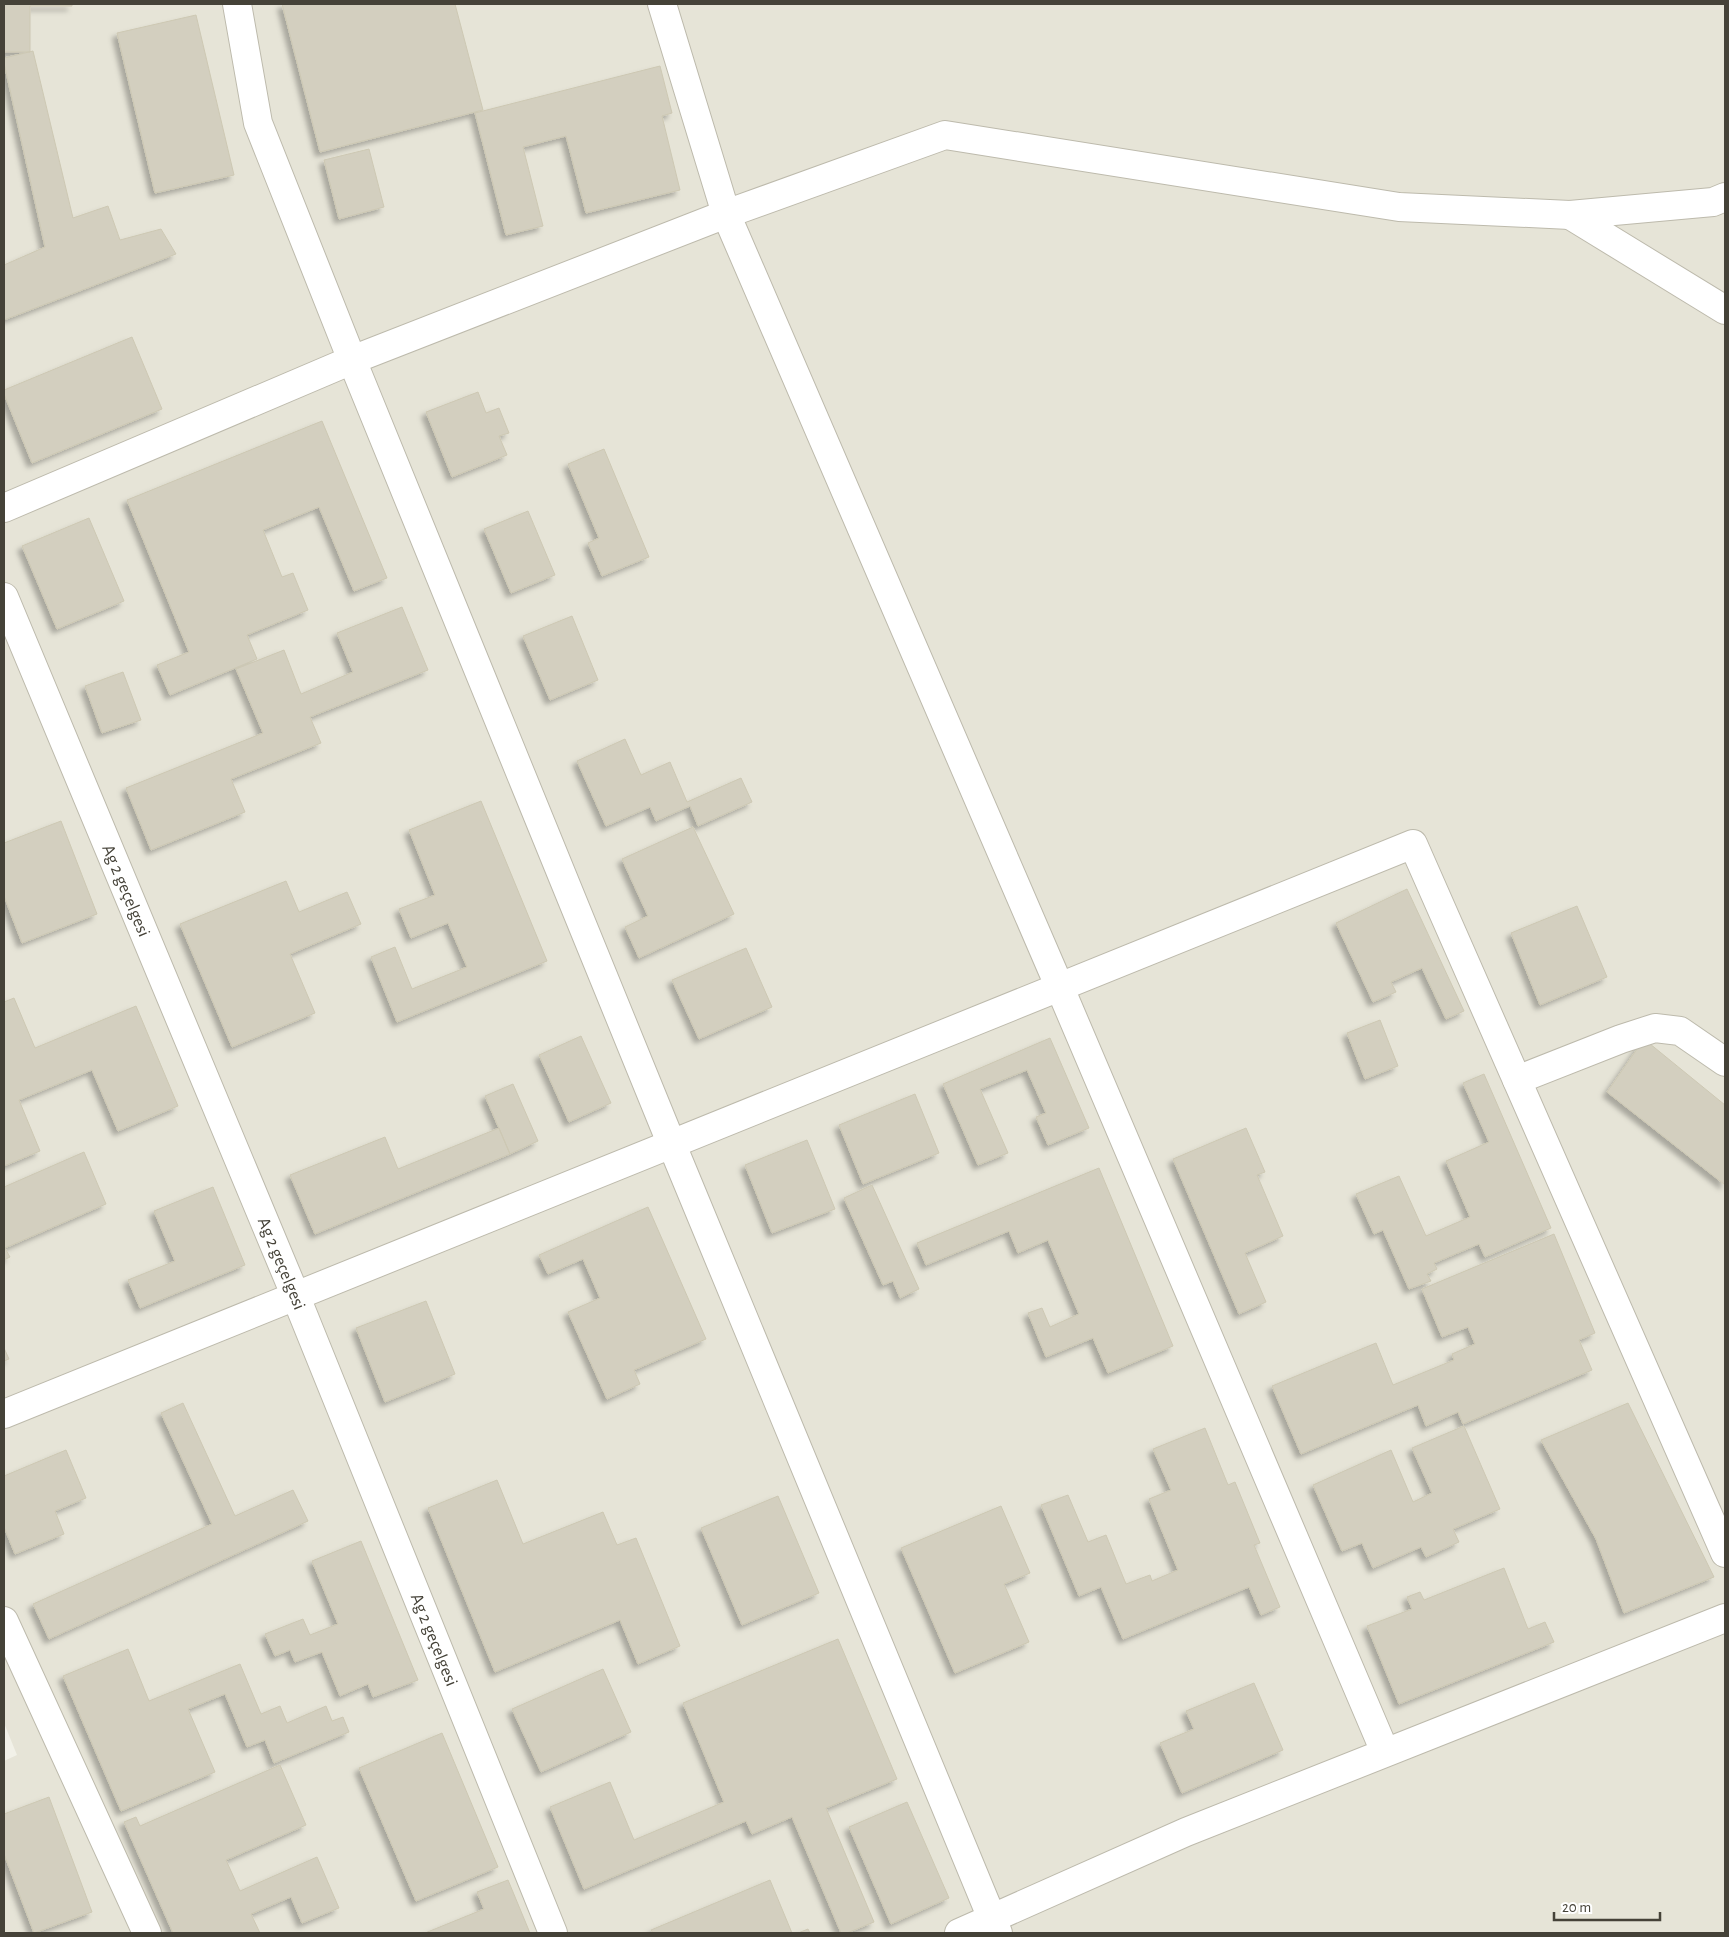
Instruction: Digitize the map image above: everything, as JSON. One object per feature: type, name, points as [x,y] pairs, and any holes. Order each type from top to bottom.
[{"type":"street","points":[[237,4],[258,123],[352,360],[672,1145],[994,1926]]},
{"type":"street","points":[[662,4],[726,214],[1060,988],[1385,1752]]},
{"type":"street","points":[[4,508],[352,360],[726,214],[945,135],[1399,207],[1570,215],[1713,202],[1725,197]]},
{"type":"street","points":[[1570,215],[1725,310]]},
{"type":"street","name":"Ag 2 geçelgesi","points":[[4,597],[296,1297],[553,1933]]},
{"type":"street","points":[[4,1414],[1414,844],[1725,1552]]},
{"type":"street","points":[[1517,1080],[1621,1039],[1655,1028],[1680,1031],[1725,1062]]},
{"type":"street","points":[[959,1933],[994,1926],[1186,1832],[1725,1618]]},
{"type":"street","points":[[4,1621],[147,1933]]},
{"type":"shaded area","points":[[4,4],[1725,4],[1725,1933],[4,1933],[4,1761],[17,1755],[4,1723]]},
{"type":"building","points":[[4,4],[72,4],[72,6],[30,6],[30,52],[4,52]]},
{"type":"building","points":[[282,4],[455,4],[483,110],[320,152]]},
{"type":"building","points":[[196,15],[234,175],[155,193],[117,33]]},
{"type":"building","points":[[33,51],[73,218],[108,206],[120,240],[161,229],[176,254],[4,320],[4,265],[45,247],[4,63],[4,58]]},
{"type":"building","points":[[660,66],[672,113],[662,116],[680,190],[586,213],[566,136],[523,147],[543,226],[506,235],[475,113]]},
{"type":"building","points":[[369,149],[384,207],[339,219],[324,160]]},
{"type":"building","points":[[132,337],[162,409],[32,463],[4,390]]},
{"type":"building","points":[[478,392],[486,413],[499,408],[509,433],[499,436],[507,455],[452,477],[426,412]]},
{"type":"building","points":[[322,421],[387,578],[354,591],[319,507],[263,530],[282,577],[293,573],[308,610],[247,635],[257,659],[170,695],[157,665],[189,652],[127,500]]},
{"type":"building","points":[[604,449],[649,557],[602,576],[588,543],[599,538],[568,464]]},
{"type":"building","points":[[528,511],[555,575],[511,593],[484,529]]},
{"type":"building","points":[[89,518],[124,601],[57,629],[22,546]]},
{"type":"building","points":[[402,607],[428,670],[310,717],[321,743],[231,779],[245,812],[151,850],[126,788],[263,733],[236,669],[284,650],[301,694],[353,672],[337,633]]},
{"type":"building","points":[[572,616],[598,680],[550,700],[523,636]]},
{"type":"building","points":[[123,672],[141,720],[102,733],[85,686]]},
{"type":"building","points":[[625,739],[641,775],[670,762],[687,802],[741,778],[752,802],[698,826],[690,806],[656,821],[650,807],[606,826],[577,761]]},
{"type":"building","points":[[481,801],[547,961],[397,1022],[371,957],[395,947],[412,989],[467,967],[448,923],[411,938],[399,909],[435,895],[409,830]]},
{"type":"building","points":[[61,821],[97,914],[22,943],[4,896],[4,843]]},
{"type":"building","points":[[693,827],[734,914],[639,958],[625,927],[648,916],[622,859]]},
{"type":"building","points":[[286,881],[299,912],[347,892],[361,924],[290,954],[315,1013],[232,1047],[180,924]]},
{"type":"building","points":[[1407,889],[1464,1011],[1446,1019],[1422,968],[1391,982],[1396,992],[1373,1002],[1336,923]]},
{"type":"building","points":[[1577,906],[1607,977],[1540,1005],[1511,933]]},
{"type":"building","points":[[746,948],[772,1007],[699,1039],[672,980]]},
{"type":"building","points":[[14,998],[35,1048],[136,1006],[178,1106],[118,1131],[92,1070],[19,1100],[40,1151],[4,1166],[4,1002]]},
{"type":"building","points":[[1380,1020],[1398,1066],[1365,1079],[1347,1033]]},
{"type":"building","points":[[581,1036],[611,1103],[569,1122],[539,1055]]},
{"type":"building","points":[[1050,1038],[1089,1128],[1048,1145],[1036,1117],[1046,1113],[1027,1070],[980,1089],[1008,1153],[978,1165],[943,1084]]},
{"type":"building","points":[[1644,1039],[1725,1105],[1725,1185],[1607,1092]]},
{"type":"building","points":[[1484,1074],[1551,1228],[1485,1257],[1479,1244],[1434,1263],[1437,1269],[1427,1274],[1431,1281],[1409,1289],[1383,1230],[1374,1234],[1356,1194],[1399,1176],[1426,1236],[1470,1217],[1446,1161],[1489,1142],[1463,1083]]},
{"type":"building","points":[[513,1084],[538,1141],[510,1154],[485,1096]]},
{"type":"building","points":[[915,1094],[939,1153],[863,1184],[839,1125]]},
{"type":"building","points":[[499,1128],[510,1154],[315,1234],[290,1175],[385,1137],[398,1169]]},
{"type":"building","points":[[1246,1128],[1265,1172],[1257,1175],[1283,1236],[1245,1253],[1266,1302],[1239,1314],[1173,1159]]},
{"type":"building","points":[[807,1140],[835,1209],[772,1233],[745,1165]]},
{"type":"building","points":[[84,1152],[106,1204],[5,1248],[10,1257],[4,1260],[4,1187]]},
{"type":"building","points":[[1099,1168],[1173,1346],[1108,1373],[1093,1338],[1046,1357],[1028,1313],[1042,1308],[1050,1327],[1079,1314],[1048,1240],[1018,1253],[1009,1231],[926,1265],[917,1243]]},
{"type":"building","points":[[872,1185],[919,1289],[900,1298],[893,1281],[883,1285],[844,1198]]},
{"type":"building","points":[[213,1187],[245,1265],[140,1308],[128,1280],[175,1261],[154,1211]]},
{"type":"building","points":[[648,1207],[706,1339],[634,1370],[640,1384],[607,1399],[568,1312],[600,1298],[583,1259],[548,1274],[539,1255]]},
{"type":"building","points":[[1554,1234],[1595,1333],[1579,1340],[1592,1370],[1463,1424],[1458,1412],[1426,1426],[1418,1405],[1301,1454],[1272,1386],[1376,1343],[1393,1385],[1454,1360],[1452,1354],[1475,1344],[1468,1327],[1442,1337],[1422,1289]]},
{"type":"building","points":[[426,1301],[455,1374],[385,1402],[356,1328]]},
{"type":"building","points":[[4,1348],[9,1359],[4,1361]]},
{"type":"building","points":[[183,1403],[235,1516],[293,1490],[308,1521],[49,1639],[33,1604],[212,1524],[161,1413]]},
{"type":"building","points":[[1628,1403],[1714,1577],[1624,1613],[1596,1539],[1541,1440]]},
{"type":"building","points":[[1464,1426],[1500,1509],[1453,1529],[1459,1542],[1426,1557],[1421,1547],[1373,1568],[1362,1543],[1342,1551],[1313,1485],[1391,1450],[1413,1502],[1432,1493],[1412,1448]]},
{"type":"building","points":[[1205,1428],[1228,1485],[1235,1482],[1260,1543],[1254,1545],[1280,1607],[1261,1615],[1249,1587],[1123,1639],[1101,1587],[1079,1596],[1041,1505],[1068,1495],[1088,1542],[1106,1535],[1126,1584],[1150,1575],[1152,1581],[1178,1570],[1149,1499],[1171,1490],[1153,1449]]},
{"type":"building","points":[[66,1450],[86,1498],[55,1511],[64,1534],[15,1554],[4,1527],[4,1476]]},
{"type":"building","points":[[497,1480],[523,1544],[603,1512],[617,1545],[636,1538],[680,1646],[638,1664],[620,1620],[495,1672],[428,1508]]},
{"type":"building","points":[[778,1496],[819,1593],[742,1625],[701,1528]]},
{"type":"building","points":[[1001,1506],[1030,1573],[1004,1584],[1029,1642],[955,1673],[901,1548]]},
{"type":"building","points":[[361,1541],[418,1680],[373,1697],[368,1684],[340,1696],[322,1652],[295,1662],[290,1650],[275,1656],[265,1634],[303,1619],[310,1635],[338,1624],[312,1561]]},
{"type":"building","points":[[1504,1568],[1528,1629],[1545,1622],[1554,1642],[1399,1704],[1367,1626],[1412,1609],[1407,1597],[1420,1592],[1424,1600]]},
{"type":"building","points":[[838,1639],[897,1779],[826,1808],[874,1922],[847,1933],[841,1933],[792,1817],[752,1834],[746,1821],[584,1889],[550,1807],[610,1782],[634,1840],[724,1802],[683,1703]]},
{"type":"building","points":[[128,1649],[149,1701],[240,1664],[261,1714],[280,1706],[287,1723],[326,1706],[332,1721],[343,1717],[349,1732],[274,1763],[265,1740],[247,1747],[225,1694],[188,1709],[215,1772],[121,1811],[63,1676]]},
{"type":"building","points":[[603,1669],[631,1732],[541,1772],[512,1709]]},
{"type":"building","points":[[1254,1683],[1283,1750],[1182,1793],[1160,1743],[1194,1729],[1186,1711]]},
{"type":"building","points":[[442,1733],[498,1867],[416,1901],[359,1768]]},
{"type":"building","points":[[280,1765],[306,1825],[226,1860],[240,1891],[317,1857],[339,1908],[302,1923],[291,1897],[251,1914],[260,1933],[173,1933],[124,1822],[136,1817],[140,1826]]},
{"type":"building","points":[[49,1797],[92,1912],[34,1933],[4,1854],[4,1814]]},
{"type":"building","points":[[907,1802],[949,1898],[891,1924],[849,1827]]},
{"type":"building","points":[[508,1880],[530,1933],[425,1933],[484,1909],[477,1892]]},
{"type":"building","points":[[770,1880],[792,1933],[653,1933],[651,1930]]},
{"type":"building","points":[[808,1929],[810,1933],[798,1933]]}]
